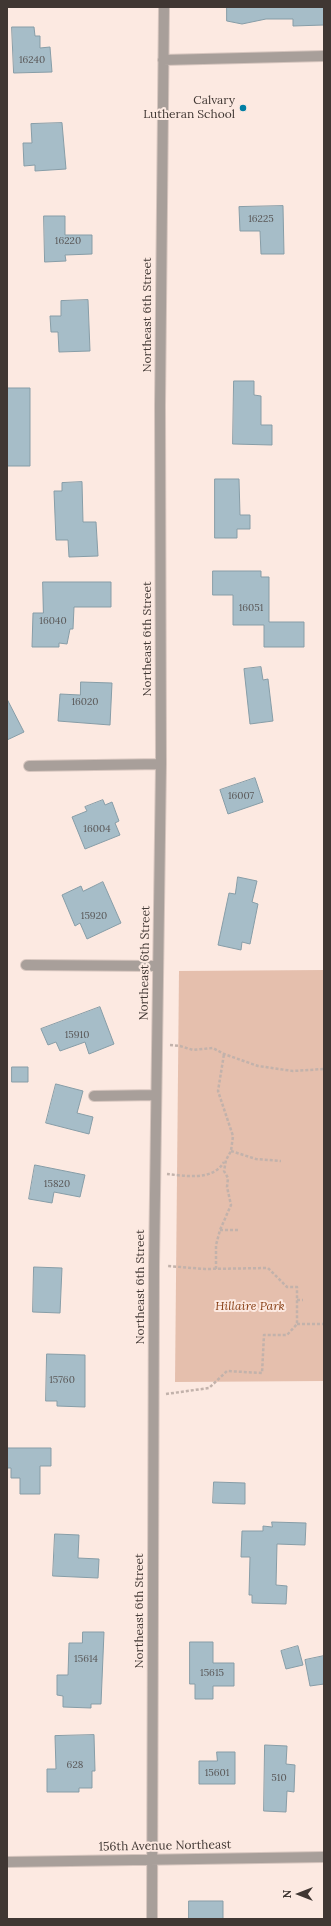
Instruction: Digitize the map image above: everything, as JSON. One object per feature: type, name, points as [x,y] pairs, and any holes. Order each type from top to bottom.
[{"type":"street","name":"Northeast 6th Street","points":[[152,1919],[154,1266],[161,764],[160,405],[164,7]]},
{"type":"street","points":[[163,60],[324,56]]},
{"type":"street","points":[[29,766],[161,764]]},
{"type":"street","points":[[26,965],[158,966]]},
{"type":"street","points":[[94,1096],[156,1095]]},
{"type":"street","name":"156th Avenue Northeast","points":[[7,1862],[324,1857]]},
{"type":"path","points":[[168,1045],[180,1046],[193,1050],[213,1048],[224,1054],[258,1066],[293,1071],[324,1069]]},
{"type":"path","points":[[155,1174],[203,1176],[220,1170],[226,1160],[231,1151],[233,1136],[218,1091],[224,1054]]},
{"type":"path","points":[[231,1151],[256,1159],[281,1161]]},
{"type":"path","points":[[216,1269],[216,1245],[220,1230],[231,1205],[227,1187],[228,1178],[224,1171],[226,1160]]},
{"type":"path","points":[[220,1230],[239,1230]]},
{"type":"path","points":[[154,1266],[216,1269],[268,1268],[287,1287],[298,1287],[297,1324],[287,1335],[264,1335],[262,1372],[227,1371],[209,1388],[154,1394]]},
{"type":"path","points":[[297,1300],[303,1300]]},
{"type":"path","points":[[297,1324],[324,1324]]},
{"type":"green space","name":"Hillaire Park","points":[[324,970],[324,1381],[175,1382],[179,971]]},
{"type":"building","points":[[227,7],[324,7],[324,25],[293,26],[293,19],[266,19],[242,24],[227,21]]},
{"type":"building","points":[[12,27],[34,27],[35,36],[40,36],[40,48],[50,47],[52,72],[14,73]]},
{"type":"building","points":[[62,123],[66,169],[35,171],[35,165],[24,166],[23,143],[32,143],[31,124]]},
{"type":"building","points":[[283,206],[284,254],[261,254],[260,231],[240,231],[239,207]]},
{"type":"building","points":[[44,216],[65,216],[65,235],[92,235],[92,254],[65,255],[66,261],[45,262]]},
{"type":"building","points":[[88,300],[90,351],[59,352],[58,332],[51,332],[50,316],[61,316],[61,301]]},
{"type":"building","points":[[234,381],[254,381],[254,395],[261,396],[261,425],[272,425],[272,445],[233,444]]},
{"type":"building","points":[[7,388],[30,388],[30,466],[7,466]]},
{"type":"building","points":[[215,479],[239,479],[240,515],[250,515],[250,529],[237,529],[237,538],[215,538]]},
{"type":"building","points":[[82,482],[83,522],[96,522],[98,556],[69,557],[68,540],[56,540],[54,491],[62,491],[62,483]]},
{"type":"building","points":[[213,571],[261,571],[261,577],[269,577],[269,622],[304,622],[304,647],[264,647],[264,625],[233,625],[233,595],[213,595]]},
{"type":"building","points":[[43,582],[111,582],[111,607],[74,607],[73,629],[70,629],[67,644],[59,643],[59,647],[32,647],[33,613],[43,613]]},
{"type":"building","points":[[261,667],[263,680],[268,679],[273,721],[250,724],[244,669]]},
{"type":"building","points":[[81,682],[112,683],[110,725],[58,721],[60,694],[80,695]]},
{"type":"building","points":[[7,699],[24,732],[7,740]]},
{"type":"building","points":[[255,778],[263,802],[228,814],[220,790]]},
{"type":"building","points":[[103,800],[105,805],[112,802],[119,821],[115,823],[120,835],[85,849],[72,817],[87,811],[85,807]]},
{"type":"building","points":[[238,877],[257,881],[252,902],[258,904],[250,944],[242,942],[241,950],[218,945],[229,893],[235,894]]},
{"type":"building","points":[[103,882],[121,923],[87,939],[80,923],[75,926],[62,895],[81,886],[83,891]]},
{"type":"building","points":[[100,1007],[114,1044],[89,1054],[85,1042],[60,1051],[56,1042],[48,1045],[41,1029]]},
{"type":"building","points":[[12,1067],[28,1067],[28,1082],[12,1082]]},
{"type":"building","points":[[56,1084],[83,1091],[77,1113],[93,1117],[89,1134],[46,1123]]},
{"type":"building","points":[[35,1165],[85,1175],[80,1197],[54,1192],[52,1203],[29,1199]]},
{"type":"building","points":[[34,1267],[62,1268],[60,1313],[33,1312]]},
{"type":"building","points":[[47,1354],[85,1355],[85,1407],[57,1406],[57,1401],[46,1401]]},
{"type":"building","points":[[7,1448],[51,1448],[51,1466],[40,1466],[40,1494],[20,1494],[20,1478],[11,1478],[11,1468],[7,1468]]},
{"type":"building","points":[[214,1482],[245,1483],[245,1504],[213,1503]]},
{"type":"building","points":[[272,1522],[306,1523],[305,1545],[277,1544],[276,1585],[287,1586],[286,1604],[252,1603],[252,1595],[249,1595],[250,1557],[241,1557],[242,1531],[263,1531],[263,1526],[272,1527]]},
{"type":"building","points":[[55,1534],[79,1535],[78,1558],[99,1559],[98,1578],[53,1576]]},
{"type":"building","points":[[83,1632],[104,1632],[101,1704],[91,1704],[91,1708],[63,1707],[63,1696],[57,1695],[57,1675],[68,1675],[69,1643],[82,1643]]},
{"type":"building","points":[[190,1642],[213,1642],[213,1663],[234,1663],[234,1686],[213,1686],[213,1699],[195,1699],[195,1684],[190,1684]]},
{"type":"building","points":[[298,1646],[303,1665],[286,1669],[281,1651]]},
{"type":"building","points":[[324,1656],[324,1684],[310,1686],[305,1660]]},
{"type":"building","points":[[94,1735],[95,1771],[92,1771],[92,1788],[79,1788],[79,1792],[47,1792],[47,1769],[56,1769],[55,1736]]},
{"type":"building","points":[[265,1745],[287,1746],[286,1764],[295,1765],[294,1792],[287,1791],[286,1812],[264,1811]]},
{"type":"building","points":[[217,1752],[235,1752],[235,1784],[199,1784],[199,1761],[217,1761]]},
{"type":"building","points":[[189,1901],[223,1901],[223,1919],[189,1919]]},
{"type":"place","name":"Calvary Lutheran School","points":[[243,108]]}]
